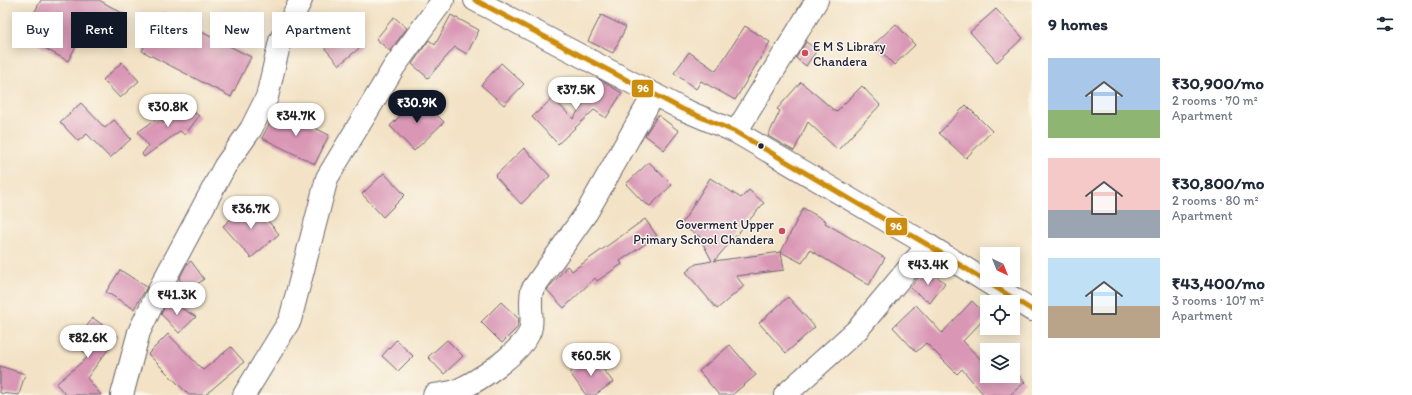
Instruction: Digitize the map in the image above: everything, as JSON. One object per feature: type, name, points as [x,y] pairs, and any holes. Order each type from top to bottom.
[{"type":"street","points":[[122,395],[139,332],[162,284],[225,166],[251,129],[267,96],[280,41],[301,0]]},
{"type":"street","points":[[244,395],[290,320],[327,178],[394,67],[443,0]]},
{"type":"street","points":[[476,0],[682,109],[736,132],[928,245],[1032,310]]},
{"type":"street","points":[[736,132],[817,0]]},
{"type":"street","points":[[450,394],[476,382],[523,343],[531,327],[530,303],[532,290],[587,212],[654,94]]},
{"type":"street","points":[[785,395],[858,329],[928,245]]},
{"type":"building","points":[[41,0],[99,0],[120,12],[71,12],[71,48],[75,48],[68,61],[44,48],[63,48],[63,12],[35,12]]},
{"type":"building","points":[[996,9],[1023,38],[997,62],[970,32]]},
{"type":"building","points":[[451,15],[479,30],[467,54],[455,47],[428,78],[412,64],[429,40],[435,45]]},
{"type":"building","points":[[601,15],[626,27],[613,53],[588,41]]},
{"type":"building","points":[[394,17],[407,28],[390,51],[376,39]]},
{"type":"building","points":[[896,24],[915,45],[894,65],[874,44]]},
{"type":"building","points":[[745,26],[770,42],[735,100],[701,81],[696,89],[674,73],[689,52],[716,71]]},
{"type":"building","points":[[202,32],[210,36],[210,48],[233,48],[251,57],[231,97],[142,51],[144,48],[202,48]]},
{"type":"building","name":"E M S Library Chandera","points":[[806,42],[817,50],[806,66],[796,58]]},
{"type":"building","points":[[325,48],[359,48],[339,65]]},
{"type":"building","points":[[122,62],[139,81],[120,98],[103,80]]},
{"type":"building","points":[[501,63],[524,84],[504,105],[481,85]]},
{"type":"building","points":[[599,79],[622,93],[606,118],[594,110],[558,144],[532,117],[553,98],[573,119]]},
{"type":"building","points":[[801,82],[836,112],[862,86],[880,105],[838,150],[808,122],[794,151],[768,136],[780,111],[777,109]]},
{"type":"building","points":[[419,97],[444,122],[414,151],[390,126]]},
{"type":"building","points":[[181,102],[199,116],[185,135],[180,131],[144,157],[142,154],[148,146],[138,132],[159,117],[164,124]]},
{"type":"building","points":[[81,103],[105,128],[114,120],[131,139],[110,158],[87,134],[78,141],[60,122]]},
{"type":"building","points":[[966,105],[992,131],[966,158],[939,133]]},
{"type":"building","points":[[277,109],[329,135],[315,164],[262,138]]},
{"type":"building","points":[[658,115],[679,131],[664,150],[645,135]]},
{"type":"building","points":[[524,148],[550,176],[521,204],[495,176]]},
{"type":"building","points":[[649,162],[672,185],[650,206],[642,201],[626,184]]},
{"type":"building","points":[[384,173],[405,195],[383,217],[362,194]]},
{"type":"building","points":[[710,178],[741,198],[749,190],[764,203],[714,261],[781,252],[784,270],[736,276],[744,286],[717,309],[686,272],[696,264],[712,261],[699,236],[681,225]]},
{"type":"building","points":[[251,201],[279,234],[251,258],[223,226]]},
{"type":"building","points":[[803,208],[826,221],[825,223],[885,258],[869,285],[810,250],[802,263],[781,252]]},
{"type":"building","points":[[645,219],[657,236],[620,261],[622,264],[597,281],[595,278],[564,308],[547,290],[567,266],[572,271]]},
{"type":"building","points":[[191,261],[204,279],[188,291],[179,279],[187,264]]},
{"type":"building","points":[[926,268],[945,283],[930,303],[910,288]]},
{"type":"building","points":[[120,270],[147,287],[134,309],[106,292]]},
{"type":"building","points":[[788,297],[815,327],[786,353],[759,323]]},
{"type":"building","points":[[168,300],[196,317],[179,333],[161,314]]},
{"type":"building","points":[[972,301],[980,309],[980,323],[963,341],[980,359],[980,383],[1020,383],[1020,376],[1025,382],[1010,395],[984,395],[962,369],[957,374],[926,343],[916,352],[893,327],[916,305],[942,333]]},
{"type":"building","points":[[501,302],[519,319],[517,328],[502,343],[481,322]]},
{"type":"building","points":[[93,318],[118,336],[87,378],[101,395],[66,395],[56,384],[89,356],[73,344]]},
{"type":"building","points":[[168,334],[203,370],[231,347],[244,362],[205,395],[189,395],[148,354]]},
{"type":"building","points":[[396,340],[413,356],[398,371],[382,356]]},
{"type":"building","points":[[447,340],[463,356],[444,374],[428,357]]},
{"type":"building","points":[[730,345],[756,375],[732,395],[719,395],[699,371]]},
{"type":"building","points":[[593,356],[613,382],[595,395],[586,395],[570,373]]},
{"type":"building","points":[[0,366],[25,374],[19,395],[0,393]]},
{"type":"transit line","name":"96","points":[[475,0],[682,109],[736,132],[928,245],[1032,310]]},
{"type":"place","name":"E M S Library Chandera","points":[[805,53]]},
{"type":"place","name":"Goverment Upper Primary School Chandera","points":[[782,231]]}]
